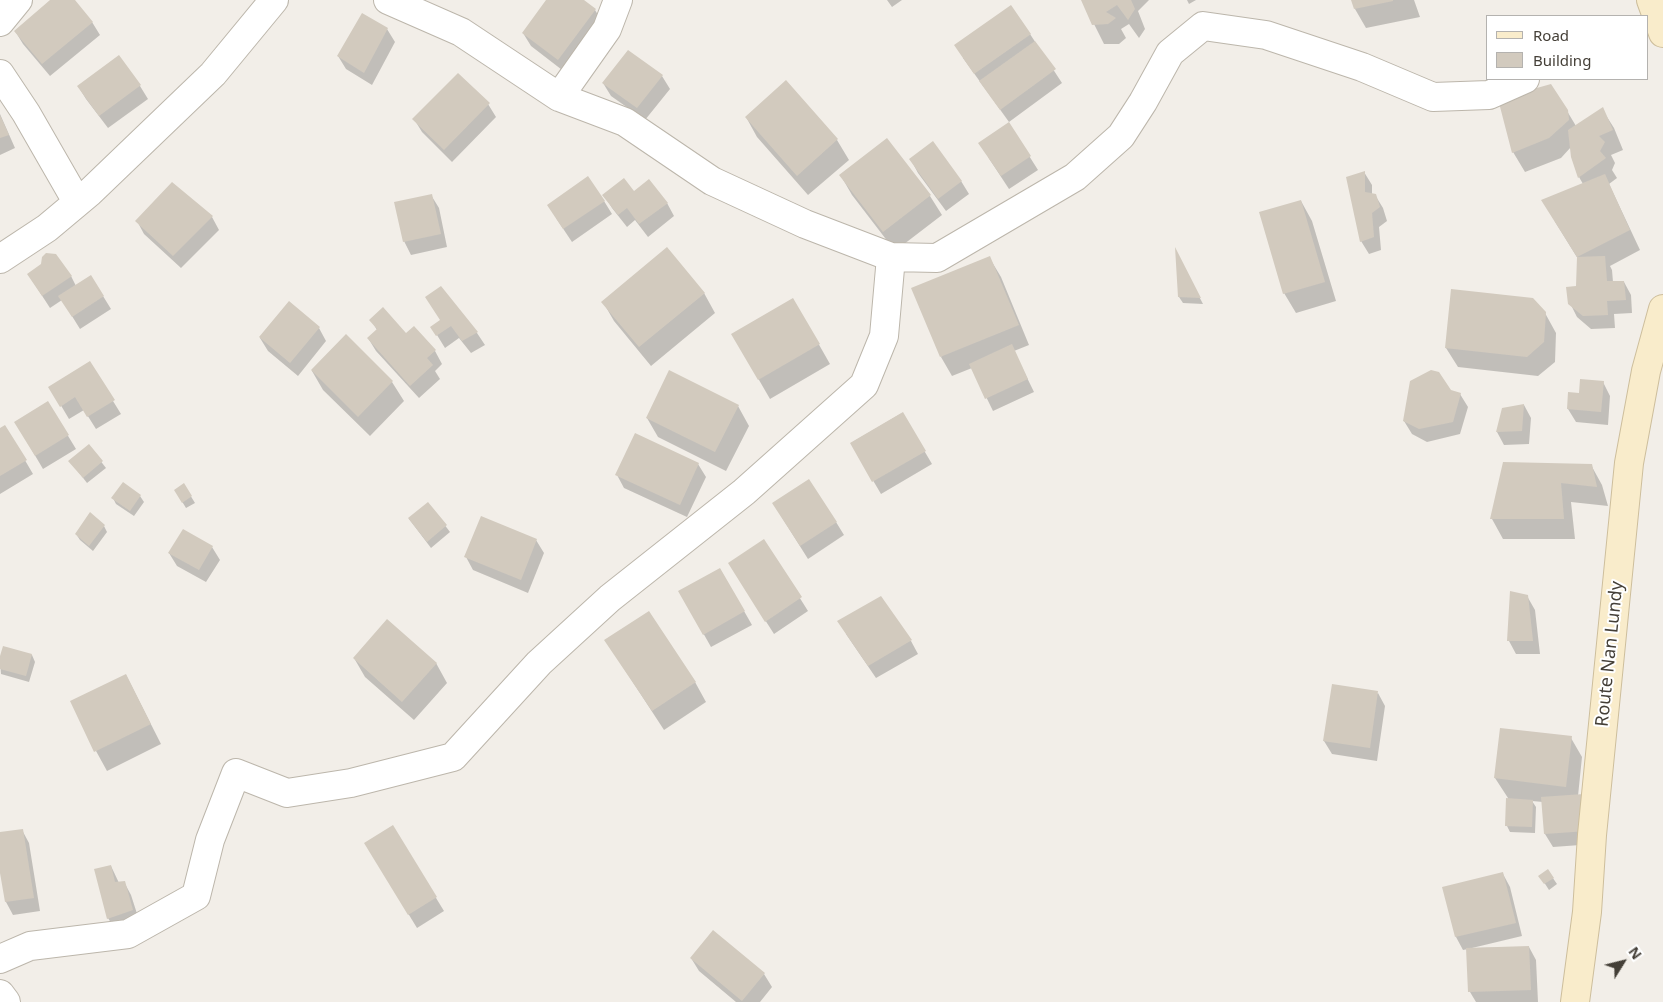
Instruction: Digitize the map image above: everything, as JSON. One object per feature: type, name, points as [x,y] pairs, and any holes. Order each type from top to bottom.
[{"type":"main road","points":[[1651,0],[1657,32]]},
{"type":"main road","name":"Route Nan Lundy","points":[[1575,1002],[1587,912],[1592,835],[1628,463],[1646,371],[1663,309]]},
{"type":"street","points":[[0,22],[18,0]]},
{"type":"street","points":[[0,259],[47,228],[90,192],[212,74],[274,0]]},
{"type":"street","points":[[388,0],[461,32],[559,97],[625,122],[712,181],[805,224],[891,257],[937,258],[1075,177],[1121,136],[1143,102],[1170,53],[1202,26],[1266,35],[1362,67],[1433,96],[1489,95],[1523,80]]},
{"type":"street","points":[[559,97],[607,29],[618,0]]},
{"type":"street","points":[[0,74],[26,113],[72,193]]},
{"type":"street","points":[[0,959],[30,946],[128,934],[196,896],[210,840],[236,773],[287,792],[351,783],[453,757],[539,663],[610,598],[744,492],[864,385],[884,336],[891,257]]},
{"type":"street","points":[[0,994],[6,1002]]},
{"type":"building","points":[[50,0],[75,0],[93,22],[42,64],[14,31]]},
{"type":"building","points":[[546,0],[584,0],[596,9],[558,60],[522,33]]},
{"type":"building","points":[[1081,0],[1131,0],[1135,9],[1128,20],[1117,5],[1106,12],[1116,18],[1108,24],[1092,25]]},
{"type":"building","points":[[1351,0],[1393,0],[1393,1],[1354,9]]},
{"type":"building","points":[[1011,5],[1031,34],[974,74],[954,45]]},
{"type":"building","points":[[362,13],[388,28],[364,73],[337,56]]},
{"type":"building","points":[[1035,41],[1056,69],[1000,110],[979,81]]},
{"type":"building","points":[[628,50],[663,75],[637,108],[602,83]]},
{"type":"building","points":[[119,55],[141,85],[99,116],[77,86]]},
{"type":"building","points":[[458,73],[490,103],[444,150],[412,119]]},
{"type":"building","points":[[786,80],[838,139],[797,176],[745,117]]},
{"type":"building","points":[[1551,84],[1568,110],[1569,120],[1549,138],[1512,153],[1498,99]]},
{"type":"building","points":[[1603,107],[1613,130],[1599,136],[1605,142],[1600,151],[1606,158],[1578,178],[1571,157],[1568,130]]},
{"type":"building","points":[[0,115],[9,135],[0,138]]},
{"type":"building","points":[[1009,122],[1031,156],[1001,176],[978,143]]},
{"type":"building","points":[[887,138],[931,195],[883,232],[839,175]]},
{"type":"building","points":[[933,141],[962,181],[938,199],[909,159]]},
{"type":"building","points":[[1365,171],[1365,192],[1376,194],[1380,207],[1372,213],[1374,237],[1360,242],[1346,177]]},
{"type":"building","points":[[1605,174],[1630,230],[1577,257],[1541,200]]},
{"type":"building","points":[[588,176],[605,201],[563,229],[547,205]]},
{"type":"building","points":[[624,178],[634,191],[649,179],[668,203],[639,224],[627,208],[618,215],[602,195]]},
{"type":"building","points":[[172,182],[213,216],[173,256],[135,221]]},
{"type":"building","points":[[432,194],[441,234],[403,242],[394,202]]},
{"type":"building","points":[[1301,200],[1325,282],[1283,294],[1259,212]]},
{"type":"building","points":[[667,247],[705,293],[639,347],[601,302]]},
{"type":"building","points":[[1175,247],[1201,298],[1178,297]]},
{"type":"building","points":[[46,253],[56,254],[72,276],[42,296],[27,274],[41,264],[42,257]]},
{"type":"building","points":[[990,256],[1019,325],[940,357],[911,288]]},
{"type":"building","points":[[1605,256],[1607,281],[1624,281],[1626,300],[1607,301],[1608,315],[1583,316],[1568,304],[1566,287],[1576,286],[1577,257]]},
{"type":"building","points":[[91,275],[104,296],[72,317],[58,296]]},
{"type":"building","points":[[441,286],[478,332],[462,341],[451,326],[436,336],[430,327],[440,320],[425,297]]},
{"type":"building","points":[[1451,289],[1533,298],[1546,312],[1544,342],[1527,357],[1445,348]]},
{"type":"building","points":[[793,298],[820,344],[758,380],[731,334]]},
{"type":"building","points":[[289,301],[320,327],[290,363],[259,337]]},
{"type":"building","points":[[383,307],[406,333],[414,326],[436,350],[427,358],[433,365],[410,386],[367,338],[377,329],[369,320]]},
{"type":"building","points":[[346,334],[393,381],[358,417],[311,370]]},
{"type":"building","points":[[1012,344],[1028,379],[985,399],[969,364]]},
{"type":"building","points":[[90,361],[115,400],[87,417],[75,397],[60,407],[48,387]]},
{"type":"building","points":[[669,370],[739,405],[715,452],[646,418]]},
{"type":"building","points":[[1431,370],[1439,372],[1451,390],[1461,393],[1453,422],[1419,429],[1403,421],[1410,381]]},
{"type":"building","points":[[1580,379],[1604,381],[1601,412],[1567,409],[1568,392],[1579,393]]},
{"type":"building","points":[[48,401],[69,435],[35,456],[14,422]]},
{"type":"building","points":[[1524,404],[1522,431],[1496,432],[1502,408]]},
{"type":"building","points":[[903,412],[926,451],[872,482],[850,443]]},
{"type":"building","points":[[5,425],[27,460],[0,476],[0,428]]},
{"type":"building","points":[[635,433],[699,463],[680,505],[615,475]]},
{"type":"building","points":[[89,444],[103,461],[83,478],[68,461]]},
{"type":"building","points":[[1503,462],[1592,464],[1597,487],[1561,483],[1564,519],[1490,519]]},
{"type":"building","points":[[809,479],[837,522],[800,546],[772,503]]},
{"type":"building","points":[[123,482],[141,495],[130,511],[111,498]]},
{"type":"building","points":[[184,483],[192,496],[182,503],[174,490]]},
{"type":"building","points":[[428,502],[447,525],[427,542],[408,518]]},
{"type":"building","points":[[90,512],[105,525],[89,546],[75,534]]},
{"type":"building","points":[[481,516],[537,539],[521,580],[464,557]]},
{"type":"building","points":[[183,529],[213,546],[199,570],[168,553]]},
{"type":"building","points":[[764,539],[802,597],[765,622],[728,563]]},
{"type":"building","points":[[720,568],[745,611],[703,635],[678,591]]},
{"type":"building","points":[[1510,591],[1528,595],[1533,641],[1507,641]]},
{"type":"building","points":[[881,596],[912,640],[868,666],[837,621]]},
{"type":"building","points":[[649,611],[696,682],[652,711],[604,640]]},
{"type":"building","points":[[387,619],[437,663],[402,702],[353,658]]},
{"type":"building","points":[[3,646],[32,654],[26,676],[0,669],[0,656]]},
{"type":"building","points":[[126,674],[151,724],[94,752],[70,701]]},
{"type":"building","points":[[1332,684],[1378,691],[1370,748],[1323,741]]},
{"type":"building","points":[[1500,728],[1572,736],[1566,787],[1494,778]]},
{"type":"building","points":[[1584,794],[1587,831],[1544,834],[1541,797]]},
{"type":"building","points":[[1506,798],[1533,800],[1532,827],[1505,826]]},
{"type":"building","points":[[393,825],[437,897],[408,915],[364,843]]},
{"type":"building","points":[[23,829],[34,898],[5,902],[0,873],[0,832]]},
{"type":"building","points":[[111,865],[115,882],[125,881],[133,910],[107,919],[94,869]]},
{"type":"building","points":[[1548,869],[1554,878],[1544,884],[1538,876]]},
{"type":"building","points":[[1503,872],[1516,923],[1455,937],[1442,887]]},
{"type":"building","points":[[713,930],[765,973],[742,1001],[690,958]]},
{"type":"building","points":[[1529,946],[1531,990],[1468,992],[1466,948]]}]
